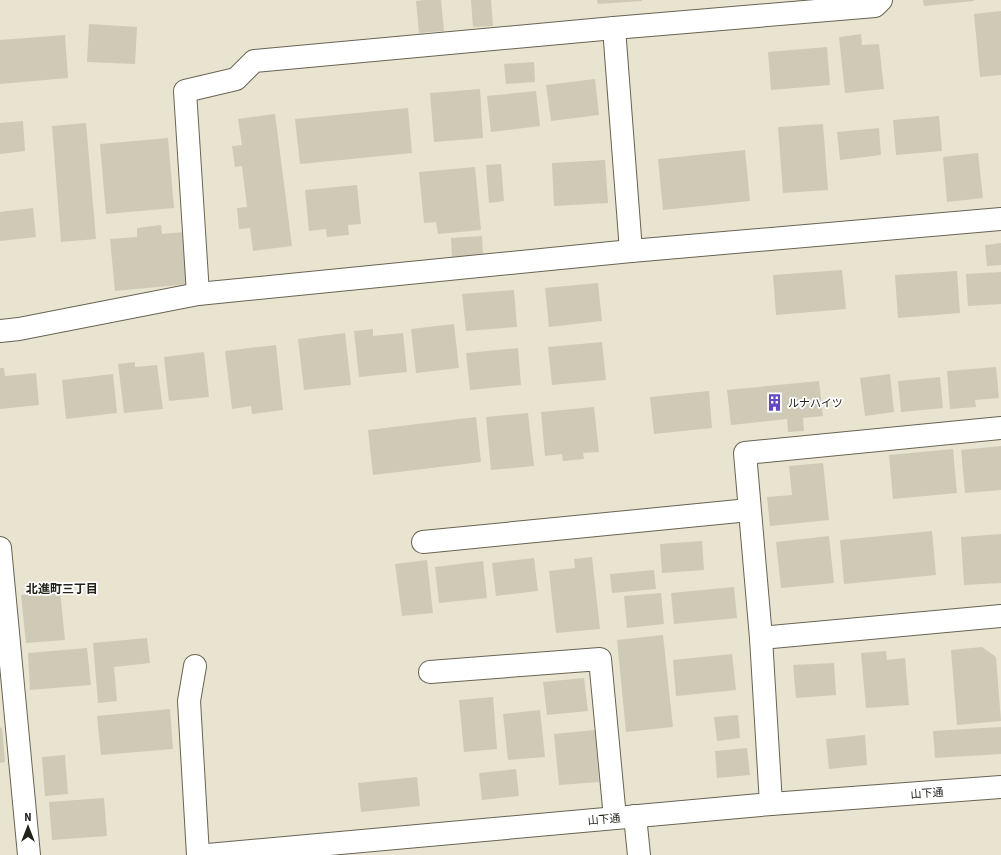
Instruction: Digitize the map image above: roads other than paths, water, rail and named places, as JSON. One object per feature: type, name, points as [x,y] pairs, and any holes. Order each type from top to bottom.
[{"type":"street","points":[[198,294],[185,90],[236,79],[254,61],[875,6],[881,0]]},
{"type":"street","points":[[614,28],[631,251]]},
{"type":"street","points":[[0,331],[19,329],[198,294],[631,251],[1001,219]]},
{"type":"street","points":[[771,804],[761,638],[745,453],[1001,428]]},
{"type":"street","points":[[424,542],[749,510]]},
{"type":"street","points":[[0,548],[29,855]]},
{"type":"street","points":[[761,638],[1001,616]]},
{"type":"street","points":[[430,672],[600,659],[625,817],[638,855]]},
{"type":"street","points":[[195,666],[189,702],[198,855]]},
{"type":"street","name":"山下通","points":[[208,855],[258,853],[771,804],[1001,787]]},
{"type":"place","name":"ルナハイツ","points":[[775,403]]},
{"type":"district","name":"北進町三丁目","points":[[62,589]]}]
